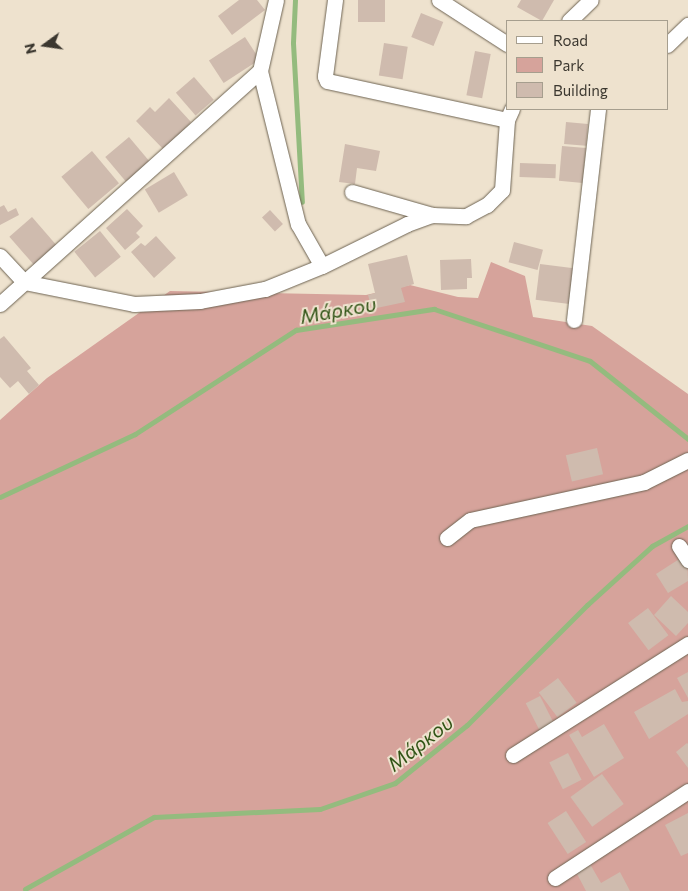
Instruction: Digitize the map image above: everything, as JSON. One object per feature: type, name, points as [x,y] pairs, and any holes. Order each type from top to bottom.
[{"type":"street","points":[[276,0],[260,71],[298,224],[322,266]]},
{"type":"street","points":[[335,0],[325,76],[327,82],[509,115],[502,190],[487,205],[466,216],[432,215],[352,192]]},
{"type":"street","points":[[440,0],[506,43]]},
{"type":"street","points":[[570,20],[591,0]]},
{"type":"street","points":[[668,44],[688,25]]},
{"type":"street","points":[[0,304],[260,71]]},
{"type":"street","points":[[574,320],[598,110]]},
{"type":"street","points":[[0,256],[24,282],[134,304],[167,304],[265,289],[322,266],[432,215]]},
{"type":"street","points":[[447,538],[470,520],[644,482],[688,460]]},
{"type":"street","points":[[679,546],[688,560]]},
{"type":"street","points":[[513,755],[688,644]]},
{"type":"street","points":[[555,878],[688,791]]},
{"type":"green space","points":[[491,262],[525,276],[533,317],[592,326],[688,394],[688,891],[0,891],[0,420],[47,378],[170,291],[366,295],[410,285],[458,297],[478,298]]},
{"type":"building","points":[[239,0],[257,0],[265,10],[232,35],[218,16]]},
{"type":"building","points":[[358,0],[385,0],[385,22],[358,22]]},
{"type":"building","points":[[521,0],[554,0],[543,20],[517,7]]},
{"type":"building","points":[[421,13],[443,22],[434,46],[411,37]]},
{"type":"building","points":[[245,37],[260,60],[224,83],[209,60]]},
{"type":"building","points":[[384,43],[408,47],[403,79],[379,76]]},
{"type":"building","points":[[475,51],[491,54],[482,98],[466,95]]},
{"type":"building","points":[[194,77],[214,100],[196,115],[176,93]]},
{"type":"building","points":[[169,98],[191,122],[165,151],[136,121],[150,107],[155,112]]},
{"type":"building","points":[[566,122],[588,124],[586,146],[564,144]]},
{"type":"building","points":[[129,137],[150,162],[126,182],[105,157]]},
{"type":"building","points":[[345,144],[380,151],[376,171],[357,168],[355,184],[339,182]]},
{"type":"building","points":[[562,146],[586,148],[583,183],[559,181]]},
{"type":"building","points":[[92,151],[119,183],[88,209],[61,177]]},
{"type":"building","points":[[520,163],[556,164],[555,178],[520,177]]},
{"type":"building","points":[[174,172],[188,195],[159,213],[145,190]]},
{"type":"building","points":[[4,205],[8,212],[16,208],[19,215],[0,225],[0,207]]},
{"type":"building","points":[[127,209],[143,226],[136,233],[140,237],[125,250],[106,228]]},
{"type":"building","points":[[270,210],[283,224],[275,231],[262,218]]},
{"type":"building","points":[[32,217],[58,247],[36,267],[9,237]]},
{"type":"building","points":[[100,231],[121,257],[95,277],[74,252]]},
{"type":"building","points":[[156,236],[176,258],[154,278],[131,252],[141,243],[145,246]]},
{"type":"building","points":[[514,242],[543,250],[538,270],[509,262]]},
{"type":"building","points":[[407,255],[414,284],[401,288],[405,302],[372,309],[368,295],[375,293],[368,264]]},
{"type":"building","points":[[471,259],[472,278],[467,278],[467,289],[441,290],[440,260]]},
{"type":"building","points":[[540,264],[574,268],[569,304],[536,300]]},
{"type":"building","points":[[4,336],[31,368],[27,371],[39,385],[29,394],[18,381],[10,388],[0,377],[0,339]]},
{"type":"building","points":[[597,448],[603,474],[572,482],[566,455]]},
{"type":"building","points":[[687,554],[688,581],[668,593],[656,574]]},
{"type":"building","points":[[671,596],[688,612],[688,623],[676,636],[654,615]]},
{"type":"building","points":[[648,608],[668,635],[648,650],[628,623]]},
{"type":"building","points":[[688,672],[688,698],[677,678]]},
{"type":"building","points":[[558,678],[577,703],[557,717],[539,692]]},
{"type":"building","points":[[675,689],[682,702],[688,701],[688,714],[649,739],[634,712]]},
{"type":"building","points":[[540,696],[554,723],[539,730],[526,703]]},
{"type":"building","points":[[604,724],[624,758],[594,777],[569,735],[578,730],[582,737]]},
{"type":"building","points":[[688,744],[688,768],[676,752]]},
{"type":"building","points":[[568,753],[582,780],[563,789],[549,763]]},
{"type":"building","points":[[602,774],[624,804],[592,827],[570,797]]},
{"type":"building","points":[[566,811],[586,842],[568,854],[548,823]]},
{"type":"building","points":[[688,813],[688,853],[681,856],[665,825]]},
{"type":"building","points":[[590,864],[601,883],[620,872],[630,891],[586,891],[576,872]]},
{"type":"waterway","name":"Μάρκου","points":[[295,0],[293,43],[302,202]]},
{"type":"waterway","name":"Μάρκου","points":[[0,497],[135,434],[296,330],[434,309],[590,361],[688,439]]},
{"type":"waterway","name":"Μάρκου","points":[[25,889],[154,817],[320,809],[395,783],[467,725],[587,605],[652,546],[688,526]]}]
